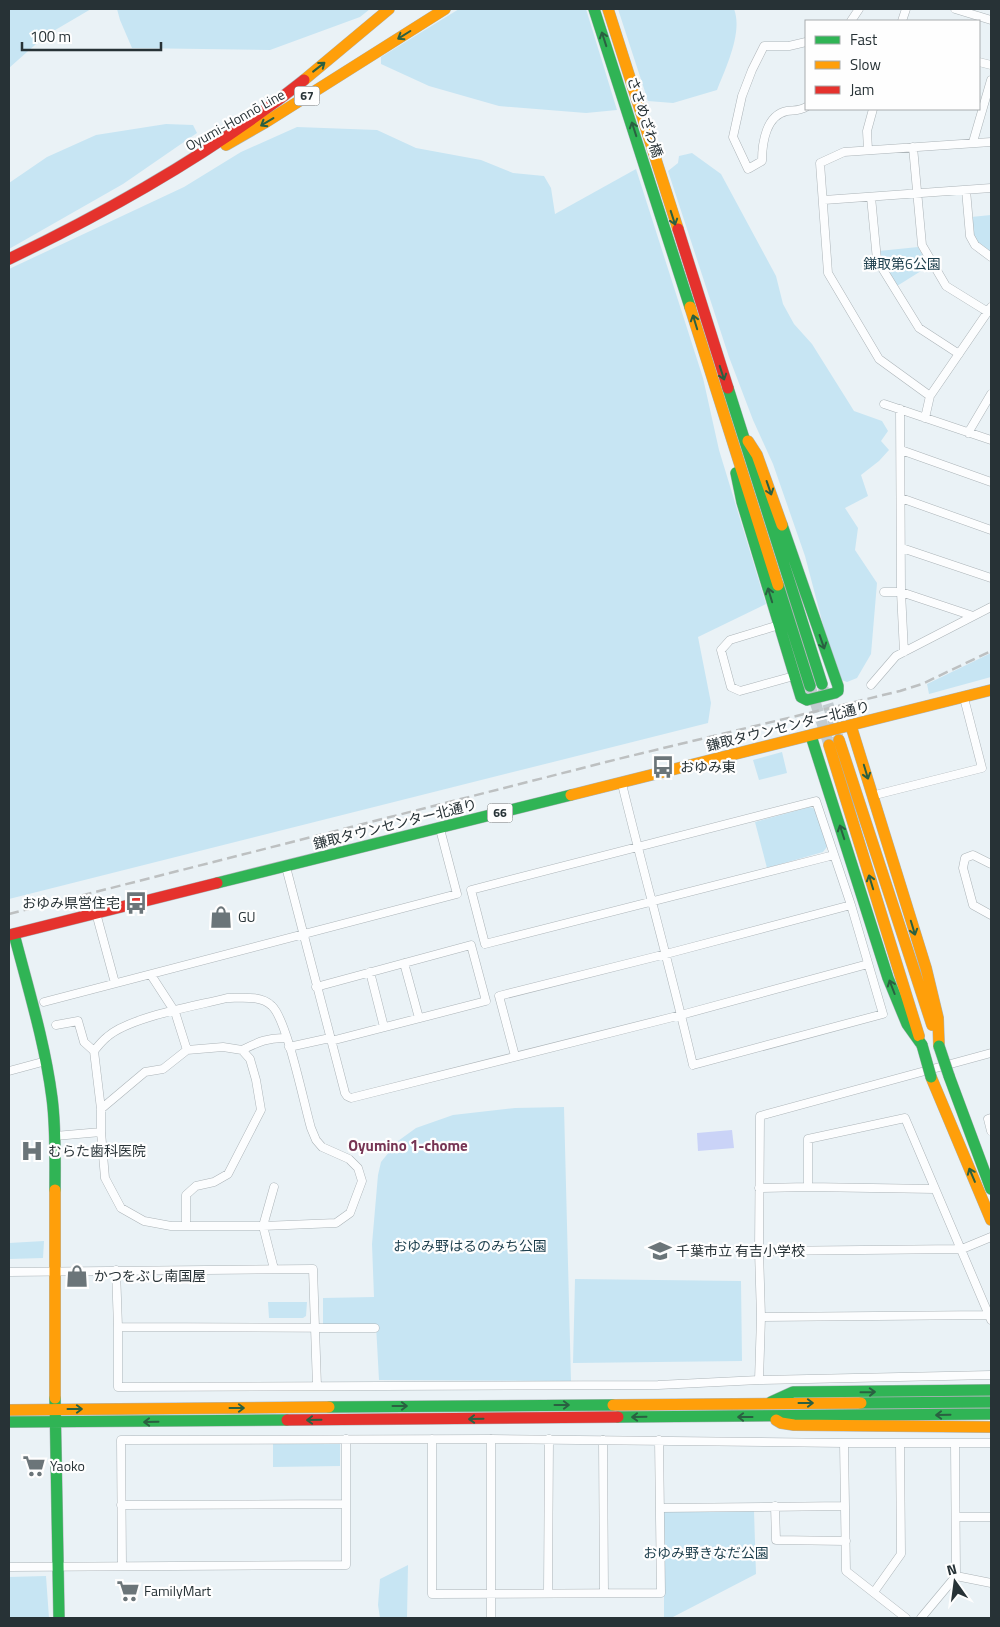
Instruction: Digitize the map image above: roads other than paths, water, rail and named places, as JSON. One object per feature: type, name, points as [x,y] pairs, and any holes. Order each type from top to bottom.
[{"type":"street","name":"Oyumi-Honnō Line","points":[[166,176],[198,156],[287,92],[335,55],[389,9]]},
{"type":"street","name":"Oyumi-Honnō Line","points":[[9,258],[82,223],[266,122],[445,9]]},
{"type":"street","points":[[594,9],[619,67]]},
{"type":"street","points":[[608,9],[619,67]]},
{"type":"street","points":[[852,20],[859,9]]},
{"type":"street","points":[[955,9],[991,20]]},
{"type":"street","points":[[805,42],[789,46],[764,46],[752,70],[742,96],[733,136],[748,169],[762,161],[762,142],[772,121],[784,111],[802,110],[805,108]]},
{"type":"street","name":"ささめざわ橋","points":[[619,67],[735,431]]},
{"type":"street","points":[[973,142],[991,80]]},
{"type":"street","points":[[868,150],[866,130],[873,110]]},
{"type":"street","points":[[930,396],[879,359],[828,272],[820,163],[844,152],[991,142]]},
{"type":"street","points":[[913,147],[922,245],[946,286],[990,310],[930,396],[925,418]]},
{"type":"street","points":[[824,200],[991,188]]},
{"type":"street","points":[[966,190],[970,236],[975,245],[991,257]]},
{"type":"street","points":[[871,196],[877,260],[918,328],[959,354]]},
{"type":"street","points":[[968,433],[991,394]]},
{"type":"street","points":[[884,404],[991,440]]},
{"type":"street","points":[[900,409],[902,498],[901,592],[904,652]]},
{"type":"street","points":[[735,431],[757,454],[838,686],[838,691],[835,693],[807,700],[801,697],[742,502],[731,455],[735,431]]},
{"type":"street","points":[[735,431],[822,684]]},
{"type":"street","points":[[735,431],[810,686]]},
{"type":"street","points":[[901,450],[991,482]]},
{"type":"street","points":[[902,498],[991,530]]},
{"type":"street","points":[[902,548],[991,578]]},
{"type":"street","points":[[884,592],[901,592],[973,616]]},
{"type":"street","points":[[871,685],[896,656],[991,607]]},
{"type":"street","points":[[779,626],[730,640],[722,650],[731,687],[740,691],[794,676]]},
{"type":"street","name":"鎌取タウンセンター北通り","points":[[12,935],[622,784],[991,690]]},
{"type":"street","points":[[879,794],[982,768],[964,698]]},
{"type":"street","points":[[852,726],[926,968],[938,1018],[939,1046]]},
{"type":"street","points":[[810,736],[888,978],[907,1024],[922,1045]]},
{"type":"street","points":[[991,1189],[949,1076],[834,743],[932,1077],[991,1220]]},
{"type":"street","points":[[622,784],[637,847],[651,901],[666,954],[693,1065],[883,1014],[851,905],[816,801],[637,847],[470,890],[485,944],[651,901],[834,855]]},
{"type":"street","points":[[44,1002],[457,894],[440,828]]},
{"type":"street","points":[[991,864],[973,855],[965,858],[963,868],[973,905],[991,916]]},
{"type":"street","points":[[286,867],[330,1040],[345,1093],[351,1098],[681,1015],[868,964]]},
{"type":"street","points":[[515,1056],[499,996],[851,905]]},
{"type":"street","points":[[96,913],[115,983]]},
{"type":"street","points":[[12,935],[46,1061],[56,1136],[55,1423],[59,1618]]},
{"type":"street","points":[[289,1047],[330,1040],[486,1001],[471,946],[316,987]]},
{"type":"street","points":[[404,963],[419,1018]]},
{"type":"street","points":[[370,972],[384,1027]]},
{"type":"street","points":[[151,975],[175,1012],[187,1050]]},
{"type":"street","points":[[56,1025],[78,1021],[84,1042],[94,1051],[101,1109],[100,1132],[105,1178],[121,1208],[144,1220],[171,1226],[263,1226],[336,1223],[350,1213],[362,1182],[358,1168],[349,1159],[322,1147],[316,1140],[311,1128],[287,1038],[272,1005],[261,1000],[227,998],[140,1020],[108,1036],[94,1051]]},
{"type":"street","points":[[101,1109],[145,1072],[163,1069],[187,1050],[222,1047],[242,1050],[259,1041],[271,1038],[287,1038]]},
{"type":"street","points":[[186,1225],[186,1195],[196,1186],[214,1182],[228,1174],[261,1110],[250,1059],[242,1050]]},
{"type":"street","points":[[759,1380],[761,1317],[759,1251],[760,1116],[991,1053]]},
{"type":"street","points":[[9,1071],[46,1061]]},
{"type":"street","points":[[761,1317],[990,1317],[906,1118],[808,1139],[808,1187]]},
{"type":"street","points":[[991,1118],[988,1119],[991,1131]]},
{"type":"street","points":[[56,1136],[100,1132]]},
{"type":"street","points":[[274,1187],[263,1226],[274,1269]]},
{"type":"street","points":[[759,1188],[935,1189]]},
{"type":"street","points":[[759,1251],[962,1249],[991,1237]]},
{"type":"street","points":[[9,1272],[313,1269],[317,1386]]},
{"type":"street","points":[[116,1270],[118,1387],[658,1385],[759,1380],[991,1375]]},
{"type":"street","points":[[118,1327],[375,1328]]},
{"type":"street","points":[[769,1403],[793,1392],[991,1390]]},
{"type":"street","points":[[9,1410],[991,1402]]},
{"type":"street","points":[[9,1422],[991,1414]]},
{"type":"street","points":[[771,1417],[782,1423],[794,1425],[991,1427]]},
{"type":"street","points":[[9,1567],[346,1565],[346,1439]]},
{"type":"street","points":[[432,1439],[432,1594],[661,1593],[659,1440]]},
{"type":"street","points":[[122,1566],[121,1440],[491,1439],[991,1443]]},
{"type":"street","points":[[490,1618],[491,1439]]},
{"type":"street","points":[[548,1593],[549,1440]]},
{"type":"street","points":[[603,1440],[604,1593]]},
{"type":"street","points":[[844,1443],[846,1571],[906,1618]]},
{"type":"street","points":[[874,1592],[901,1554],[900,1443]]},
{"type":"street","points":[[921,1618],[956,1576],[955,1443]]},
{"type":"street","points":[[121,1505],[346,1504]]},
{"type":"street","points":[[775,1506],[776,1540],[846,1541]]},
{"type":"street","points":[[660,1508],[845,1506]]},
{"type":"street","points":[[956,1517],[991,1517]]},
{"type":"street","points":[[956,1576],[991,1584]]},
{"type":"tunnel","points":[[810,686],[829,745]]},
{"type":"tunnel","points":[[823,688],[838,737]]},
{"type":"railway","points":[[9,914],[618,759],[900,691],[922,684],[991,651]]},
{"type":"place","name":"おゆみ東","points":[[663,767]]},
{"type":"place","name":"おゆみ県営住宅","points":[[136,903]]},
{"type":"place","name":"GU","points":[[221,917]]},
{"type":"place","name":"むらた歯科医院","points":[[32,1151]]},
{"type":"place","name":"千葉市立 有吉小学校","points":[[660,1251]]},
{"type":"place","name":"かつをぶし南国屋","points":[[77,1276]]},
{"type":"place","name":"Yaoko","points":[[34,1466]]},
{"type":"place","name":"FamilyMart","points":[[128,1591]]},
{"type":"district","name":"Oyumino 1-chome","points":[[408,1146]]},
{"type":"park label","name":"鎌取第6公園","points":[[902,264]]},
{"type":"park label","name":"おゆみ野はるのみち公園","points":[[470,1246]]},
{"type":"park label","name":"おゆみ野きなだ公園","points":[[706,1553]]}]
